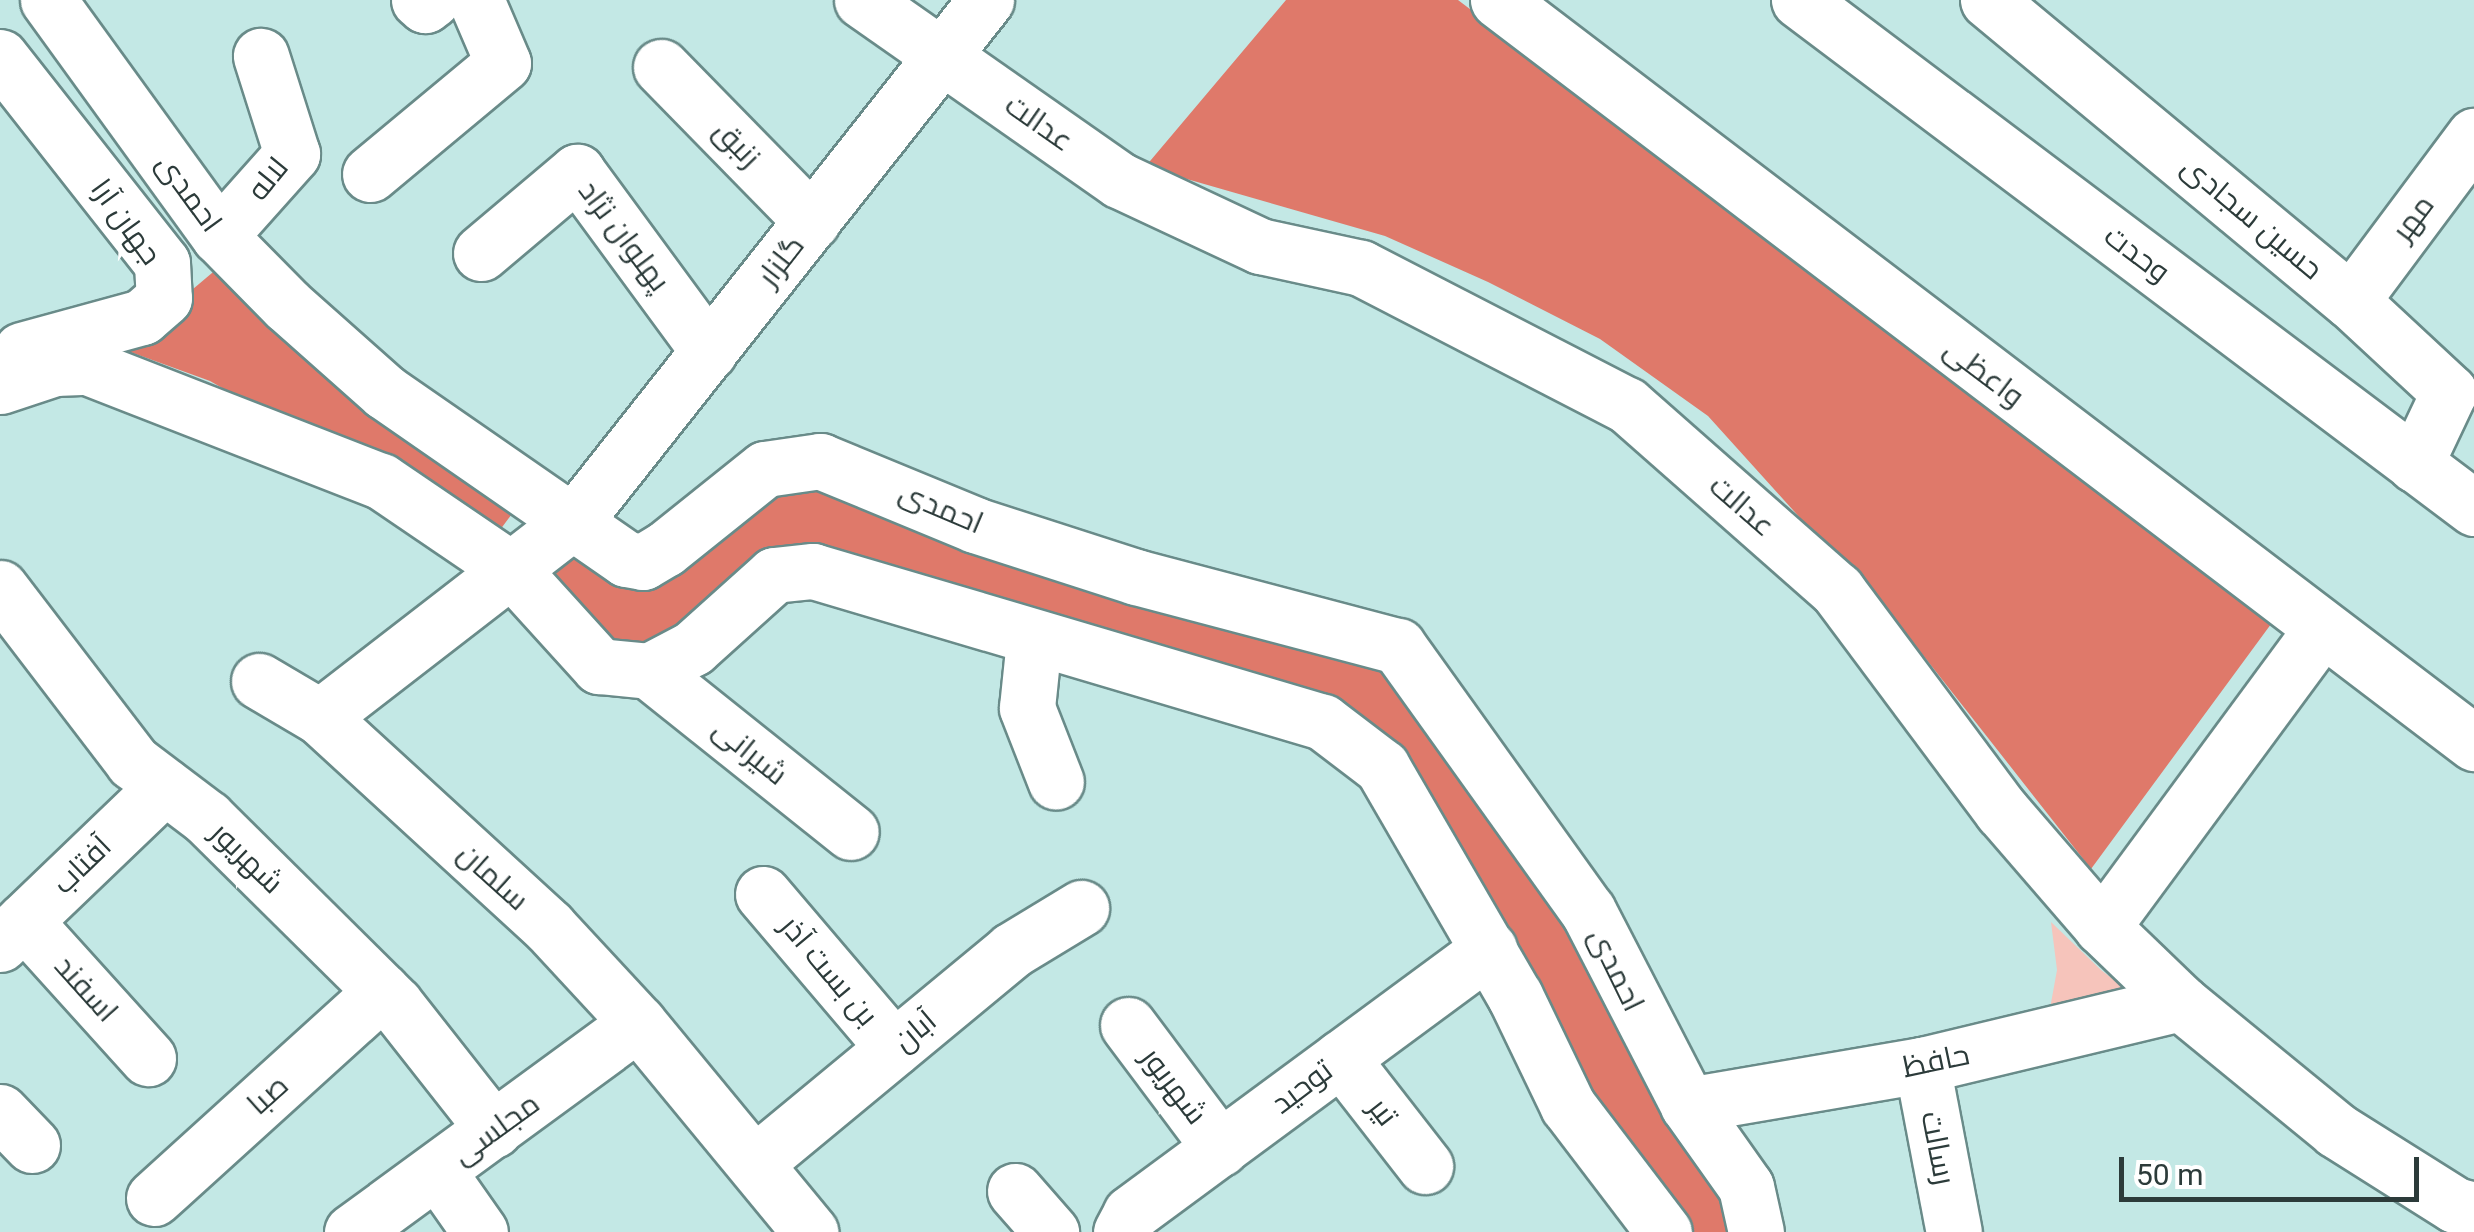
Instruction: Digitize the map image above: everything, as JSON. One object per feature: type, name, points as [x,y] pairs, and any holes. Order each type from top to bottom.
[{"type":"street","name":"احمدی","points":[[48,0],[218,236],[385,392],[575,520],[626,559],[643,562],[765,469],[820,461],[975,525],[1118,571],[1398,646],[1444,703],[1588,911],[1688,1105],[1746,1187],[1756,1232]]},
{"type":"street","points":[[419,0],[425,5],[432,0]]},
{"type":"street","points":[[370,174],[503,62],[476,0]]},
{"type":"street","name":"عدالت","points":[[862,0],[1119,180],[1260,246],[1361,268],[1627,405],[1837,590],[2002,810],[2102,927],[2181,1003],[2336,1130],[2455,1206],[2474,1210]]},
{"type":"street","name":"گلزار","points":[[512,570],[575,520],[986,0]]},
{"type":"street","name":"واعظی","points":[[1498,0],[2321,630],[2474,742]]},
{"type":"street","name":"وحدت","points":[[1799,0],[2474,508]]},
{"type":"street","name":"حسین سجادی","points":[[1988,0],[2351,301],[2449,392],[2415,464]]},
{"type":"street","name":"لاله","points":[[218,236],[292,154],[261,56]]},
{"type":"street","name":"جهان آرا","points":[[0,57],[162,262],[164,298],[142,317],[71,353]]},
{"type":"street","name":"زنبق","points":[[661,67],[812,221]]},
{"type":"street","name":"مهر","points":[[2351,301],[2474,136]]},
{"type":"street","name":"پهلوان نژاد","points":[[481,253],[577,172],[709,352]]},
{"type":"street","points":[[0,386],[55,368],[71,353]]},
{"type":"street","points":[[0,357],[71,353],[382,481],[512,570],[600,666],[650,671],[693,648],[774,575],[813,571],[1034,640],[1323,722],[1382,766],[1489,948],[1568,1106],[1664,1232]]},
{"type":"street","points":[[320,717],[512,570]]},
{"type":"street","name":"شهریور","points":[[0,588],[133,762],[206,818],[382,991],[494,1130]]},
{"type":"street","points":[[2102,927],[2321,630]]},
{"type":"street","points":[[1034,640],[1027,708],[1056,782]]},
{"type":"street","name":"شیرانی","points":[[650,671],[851,832]]},
{"type":"street","name":"سلمان","points":[[259,681],[320,717],[549,927],[638,1023],[810,1232]]},
{"type":"street","name":"آفتاب","points":[[12,932],[165,786]]},
{"type":"street","name":"بن بست آذر","points":[[764,894],[894,1048]]},
{"type":"street","name":"آبان","points":[[756,1162],[1012,950],[1081,908]]},
{"type":"street","name":"اسفند","points":[[12,932],[148,1058]]},
{"type":"street","name":"توحید","points":[[1121,1232],[1132,1214],[1489,948]]},
{"type":"street","name":"صبا","points":[[154,1198],[382,991]]},
{"type":"street","name":"حافظ","points":[[1688,1105],[1922,1065],[2181,1003]]},
{"type":"street","name":"مجلسی","points":[[352,1232],[638,1023]]},
{"type":"street","name":"شهریور","points":[[1128,1025],[1220,1148]]},
{"type":"street","name":"تیر","points":[[1341,1058],[1424,1166]]},
{"type":"street","name":"رسالت","points":[[1922,1065],[1954,1232]]},
{"type":"street","points":[[438,1172],[480,1232]]},
{"type":"street","points":[[1015,1191],[1050,1232]]},
{"type":"shaded area","points":[[1286,0],[1458,0],[2274,620],[2091,869],[1915,645],[1708,416],[1600,339],[1488,282],[1385,236],[1145,167]]},
{"type":"shaded area","points":[[225,262],[520,503],[491,542],[210,381],[122,349]]},
{"type":"shaded area","points":[[812,483],[1389,662],[1491,799],[1745,1232],[1678,1232],[1573,1105],[1403,769],[823,558],[645,654],[610,647],[519,559],[547,524],[596,559]]},
{"type":"shaded area","points":[[2051,922],[2101,970],[2139,999],[2049,1014],[2057,970]]}]
